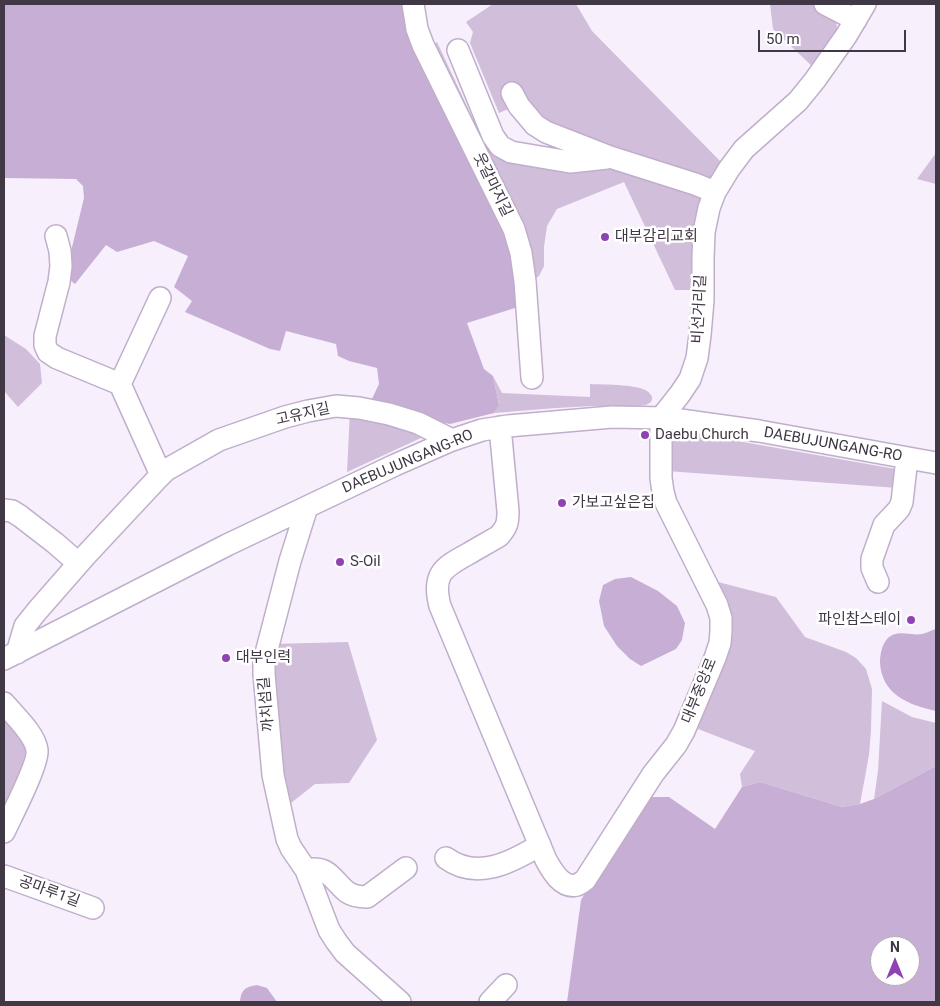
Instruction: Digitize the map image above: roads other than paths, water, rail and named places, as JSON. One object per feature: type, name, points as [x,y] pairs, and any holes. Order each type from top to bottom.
[{"type":"street","name":"웃갈마지길","points":[[413,4],[417,29],[423,45],[514,229],[521,252],[525,281],[532,378]]},
{"type":"street","name":"비선거리길","points":[[661,418],[690,379],[697,358],[703,300],[704,232],[709,208],[715,192],[728,170],[744,149],[798,101],[815,80],[861,12],[825,4]]},
{"type":"street","points":[[458,50],[493,136],[500,146],[511,152],[570,162],[610,157]]},
{"type":"street","points":[[512,93],[519,106],[535,124],[546,132],[610,157],[696,184],[715,192]]},
{"type":"street","points":[[56,236],[61,266],[59,282],[45,336],[45,345],[48,352],[57,358],[120,384],[161,475]]},
{"type":"street","points":[[120,384],[160,298]]},
{"type":"street","name":"고유지길","points":[[10,656],[26,626],[37,611],[78,563],[161,475],[172,466],[219,440],[285,417],[336,406],[390,414],[418,423],[452,440]]},
{"type":"street","name":"DAEBUJUNGANG-RO","points":[[10,656],[307,507],[395,465],[452,440],[482,430],[612,417],[661,418],[759,431],[936,463]]},
{"type":"street","name":"대부중앙로","points":[[500,428],[508,511],[508,521],[505,530],[499,536],[450,564],[442,572],[438,582],[437,595],[546,860],[560,880],[567,885],[576,885],[585,880],[653,774],[680,738],[720,642],[722,618],[672,516],[663,492],[661,478],[661,418]]},
{"type":"street","points":[[878,582],[872,568],[872,559],[884,525],[899,509],[902,502],[907,458]]},
{"type":"street","name":"까치섬길","points":[[307,507],[290,561],[264,660],[273,776],[287,840],[306,870],[324,917],[336,941],[345,953],[400,1002]]},
{"type":"street","points":[[4,510],[12,511],[20,516],[78,563]]},
{"type":"street","points":[[4,703],[29,732],[38,750],[35,764],[4,832]]},
{"type":"street","points":[[446,858],[453,864],[474,868],[487,868],[501,865],[540,845]]},
{"type":"street","points":[[306,870],[316,869],[328,872],[346,891],[353,895],[367,897],[406,868]]},
{"type":"street","name":"공마루1길","points":[[4,876],[94,908]]},
{"type":"street","points":[[490,1002],[506,985]]},
{"type":"place","name":"대부감리교회","points":[[605,237]]},
{"type":"place","name":"Daebu Church","points":[[645,435]]},
{"type":"place","name":"가보고싶은집","points":[[562,503]]},
{"type":"place","name":"S-Oil","points":[[340,562]]},
{"type":"place","name":"파인참스테이","points":[[911,620]]},
{"type":"place","name":"대부인력","points":[[226,658]]}]
